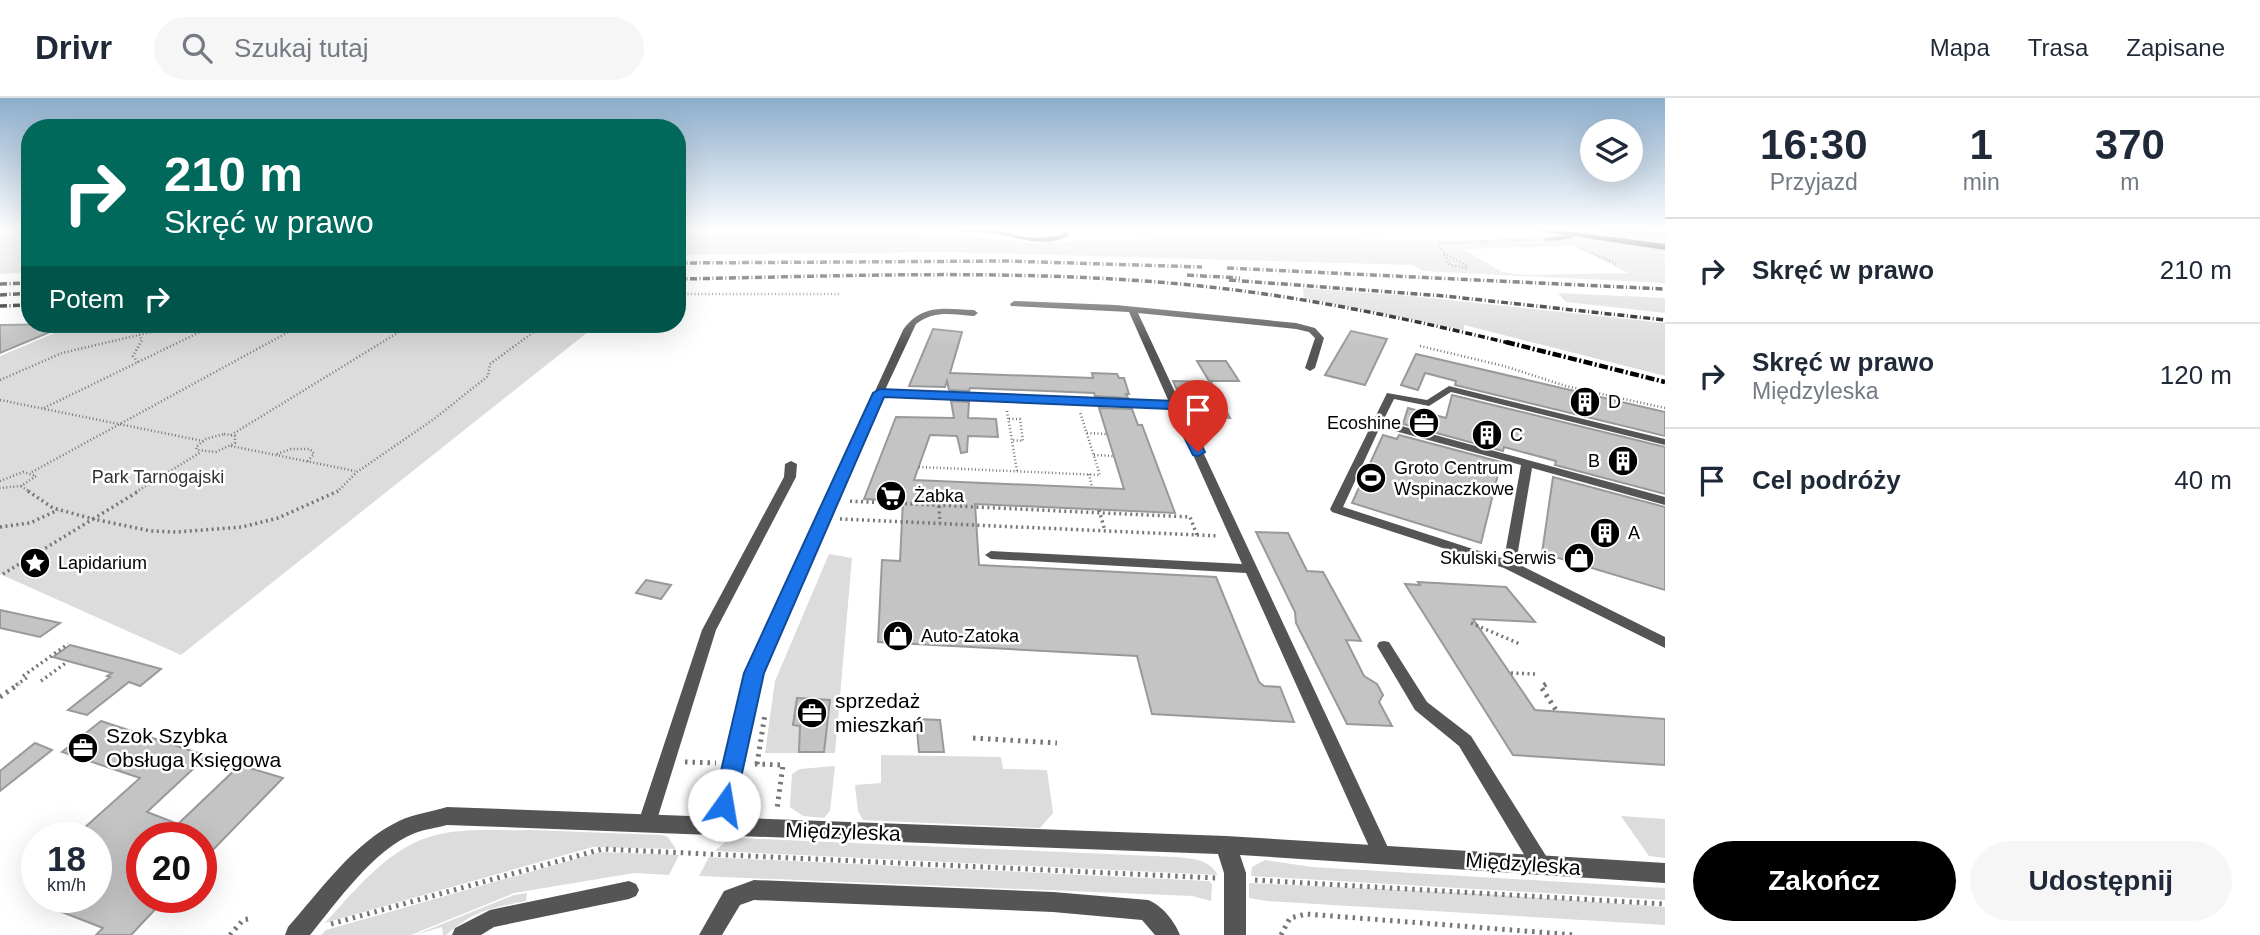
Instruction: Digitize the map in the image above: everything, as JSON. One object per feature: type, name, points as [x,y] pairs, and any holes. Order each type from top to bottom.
[{"type":"street","name":"Międzyleska","points":[[296,935],[346,877],[386,841],[407,827],[447,816],[1226,845],[1665,873]]},
{"type":"street","points":[[1226,845],[1235,879],[1235,935]]},
{"type":"street","points":[[710,935],[732,898],[754,890],[1053,902],[1148,909],[1169,935]]},
{"type":"lane","points":[[1014,304],[1132,310],[1284,324],[1309,329],[1317,333],[1321,340],[1310,368]]},
{"type":"lane","points":[[1132,310],[1382,854]]},
{"type":"lane","points":[[719,827],[754,673],[913,319],[930,312],[974,313]]},
{"type":"lane","points":[[1665,442],[1449,390],[1429,403],[1391,395],[1336,509],[1508,565],[1665,643]]},
{"type":"lane","points":[[880,393],[1175,405]]},
{"type":"lane","points":[[1377,423],[1665,501]]},
{"type":"lane","points":[[648,823],[709,631],[790,477],[791,464]]},
{"type":"lane","points":[[1508,565],[1527,464]]},
{"type":"lane","points":[[991,555],[1252,569]]},
{"type":"lane","points":[[1384,646],[1421,706],[1465,741],[1541,865]]},
{"type":"lane","points":[[462,935],[490,919],[629,890]]},
{"type":"path","points":[[686,294],[840,294]]},
{"type":"path","points":[[0,380],[62,353],[148,333]]},
{"type":"path","points":[[42,409],[198,333]]},
{"type":"path","points":[[0,475],[32,472],[287,333]]},
{"type":"path","points":[[201,453],[196,447],[203,441],[215,436],[231,435],[397,333]]},
{"type":"path","points":[[21,486],[58,510],[151,531],[242,527],[278,518],[335,494],[356,471],[434,419],[488,376],[490,364],[533,333]]},
{"type":"path","points":[[138,335],[142,340],[133,356],[138,362]]},
{"type":"path","points":[[1420,346],[1504,366],[1566,386],[1665,408]]},
{"type":"path","points":[[0,400],[203,441]]},
{"type":"path","points":[[1007,410],[1017,471]]},
{"type":"path","points":[[919,467],[1100,475],[1080,412]]},
{"type":"path","points":[[1009,419],[1020,419],[1023,441],[1012,440]]},
{"type":"path","points":[[1087,433],[1106,434]]},
{"type":"path","points":[[3,575],[201,453],[216,452],[230,446],[237,439],[231,435]]},
{"type":"path","points":[[230,446],[356,471]]},
{"type":"path","points":[[275,455],[291,449],[310,449],[314,454],[307,462]]},
{"type":"path","points":[[1094,456],[1113,456]]},
{"type":"path","points":[[0,488],[21,486],[34,479],[36,475],[32,472]]},
{"type":"path","points":[[1089,474],[1092,487]]},
{"type":"path","points":[[0,481],[7,476]]},
{"type":"path","points":[[835,531],[852,491]]},
{"type":"path","points":[[823,518],[1197,535],[1190,517],[831,500]]},
{"type":"path","points":[[939,506],[940,523]]},
{"type":"path","points":[[0,527],[30,523],[58,510]]},
{"type":"path","points":[[1099,511],[1105,531]]},
{"type":"path","points":[[1471,623],[1520,643]]},
{"type":"path","points":[[0,698],[68,644]]},
{"type":"path","points":[[41,681],[67,662]]},
{"type":"path","points":[[1511,673],[1535,674]]},
{"type":"path","points":[[1547,683],[1541,687],[1556,710]]},
{"type":"path","points":[[757,764],[765,712]]},
{"type":"path","points":[[973,738],[1057,743]]},
{"type":"path","points":[[775,829],[783,765]]},
{"type":"path","points":[[323,927],[602,849],[1441,889],[1665,904]]},
{"type":"path","points":[[1281,935],[1290,918],[1306,914],[1576,935]]},
{"type":"path","points":[[230,935],[243,920],[248,919]]},
{"type":"green space","points":[[0,268],[21,268],[21,273],[0,274]]},
{"type":"green space","points":[[1418,268],[1495,268],[1502,272],[1524,275],[1628,273],[1618,268],[1665,268],[1665,283],[1422,271]]},
{"type":"green space","points":[[1303,288],[1411,296],[1665,323],[1665,376],[1464,325],[1464,330],[1304,298]]},
{"type":"green space","points":[[1558,293],[1665,298],[1665,313],[1566,302]]},
{"type":"green space","name":"Park Tarnogajski","points":[[55,333],[587,333],[181,655],[0,574],[0,356]]},
{"type":"green space","points":[[829,554],[852,558],[835,753],[765,753],[775,681]]},
{"type":"green space","points":[[881,755],[1001,757],[1003,769],[1047,770],[1053,813],[1040,828],[863,820],[858,811],[855,785],[881,783]]},
{"type":"green space","points":[[835,766],[830,811],[824,818],[803,816],[790,807],[792,774],[800,769]]},
{"type":"green space","points":[[1621,816],[1665,819],[1665,858],[1649,856]]},
{"type":"green space","points":[[530,830],[662,835],[668,837],[676,849],[593,847],[325,923],[371,874],[413,843],[453,832]]},
{"type":"green space","points":[[736,838],[1176,857],[1205,863],[1218,875],[715,851],[726,841]]},
{"type":"green space","points":[[600,852],[679,855],[669,875],[634,873],[514,893],[411,935],[321,935],[326,930]]},
{"type":"green space","points":[[709,857],[1209,881],[1212,884],[1211,901],[1192,896],[699,876]]},
{"type":"green space","points":[[1265,860],[1312,867],[1665,888],[1665,900],[1251,876],[1252,867]]},
{"type":"green space","points":[[1249,883],[1485,894],[1665,907],[1665,925],[1267,901],[1249,898]]},
{"type":"green space","points":[[527,893],[526,901],[483,912],[446,935],[443,935],[442,927],[415,935],[514,895]]},
{"type":"building","points":[[0,325],[21,325],[21,333],[48,333],[0,353]]},
{"type":"building","points":[[933,329],[962,332],[950,373],[1093,378],[1092,373],[1117,374],[1119,378],[1124,378],[1128,398],[1095,396],[1094,393],[970,388],[969,391],[949,390],[947,381],[945,387],[909,386]]},
{"type":"building","points":[[1351,331],[1387,339],[1365,385],[1325,375]]},
{"type":"building","points":[[1416,354],[1665,412],[1665,436],[1455,385],[1456,381],[1425,373],[1418,390],[1401,385]]},
{"type":"building","points":[[1197,361],[1226,361],[1239,381],[1209,381]]},
{"type":"building","points":[[1173,381],[1211,382],[1230,418],[1189,416]]},
{"type":"building","points":[[1452,395],[1665,447],[1665,494],[1555,465],[1556,461],[1504,447],[1503,451],[1403,424],[1408,408],[1446,418]]},
{"type":"building","points":[[951,401],[969,402],[968,418],[996,419],[998,437],[968,436],[967,452],[961,453],[957,436],[930,435],[914,480],[1124,489],[1099,408],[1132,409],[1138,425],[1142,425],[1175,513],[975,504],[979,565],[1216,577],[1259,682],[1264,686],[1280,687],[1294,722],[1152,714],[1137,656],[878,642],[882,560],[900,561],[903,501],[864,499],[896,417],[954,418]]},
{"type":"building","points":[[1383,435],[1397,439],[1399,435],[1501,462],[1481,543],[1352,503]]},
{"type":"building","name":"A","points":[[1553,477],[1665,507],[1665,590],[1542,553]]},
{"type":"building","points":[[1256,532],[1288,533],[1307,571],[1323,572],[1361,641],[1346,640],[1364,676],[1377,684],[1383,695],[1379,702],[1392,726],[1347,724],[1296,623],[1295,612]]},
{"type":"building","points":[[646,580],[671,585],[661,599],[636,593]]},
{"type":"building","points":[[1418,582],[1506,587],[1535,622],[1473,619],[1535,710],[1665,719],[1665,765],[1513,755],[1405,584],[1420,585]]},
{"type":"building","points":[[0,610],[60,623],[40,637],[0,628]]},
{"type":"building","points":[[70,645],[161,669],[140,686],[129,682],[87,715],[68,710],[112,673],[53,657]]},
{"type":"building","points":[[797,698],[830,700],[824,752],[799,752],[800,726],[793,725]]},
{"type":"building","points":[[916,719],[940,720],[944,752],[919,752]]},
{"type":"building","points":[[101,721],[207,756],[147,812],[173,822],[126,822],[126,913],[152,913],[131,935],[96,935],[103,928],[64,913],[112,913],[112,822],[91,822],[140,778],[62,752]]},
{"type":"building","points":[[35,743],[52,750],[0,791],[0,771]]},
{"type":"building","points":[[240,765],[283,778],[217,846],[217,822],[180,822]]},
{"type":"railway","points":[[1228,268],[1665,289]]},
{"type":"railway","points":[[686,279],[1005,275],[1136,280],[1201,286],[1319,303],[1513,344]]},
{"type":"railway","points":[[1187,275],[1240,278]]},
{"type":"railway","points":[[1229,280],[1445,296],[1665,320]]},
{"type":"railway","points":[[0,284],[21,283]]},
{"type":"railway","points":[[0,295],[21,294]]},
{"type":"railway","points":[[0,306],[21,305]]},
{"type":"railway","points":[[1506,342],[1665,382]]},
{"type":"place","name":"D","points":[[1585,402]]},
{"type":"place","name":"Ecoshine","points":[[1424,423]]},
{"type":"place","name":"C","points":[[1487,435]]},
{"type":"place","name":"B","points":[[1623,461]]},
{"type":"place","name":"Groto Centrum Wspinaczkowe","points":[[1371,478]]},
{"type":"place","name":"Żabka","points":[[891,496]]},
{"type":"place","name":"A","points":[[1605,533]]},
{"type":"place","name":"Skulski Serwis","points":[[1579,558]]},
{"type":"place","name":"Lapidarium","points":[[35,563]]},
{"type":"place","name":"Auto-Zatoka","points":[[898,636]]},
{"type":"place","name":"sprzedaż mieszkań","points":[[812,713]]},
{"type":"place","name":"Szok Szybka Obsługa Księgowa","points":[[83,748]]},
{"type":"route","points":[[724,805],[754,673],[880,393],[1175,405],[1198,452]]}]
